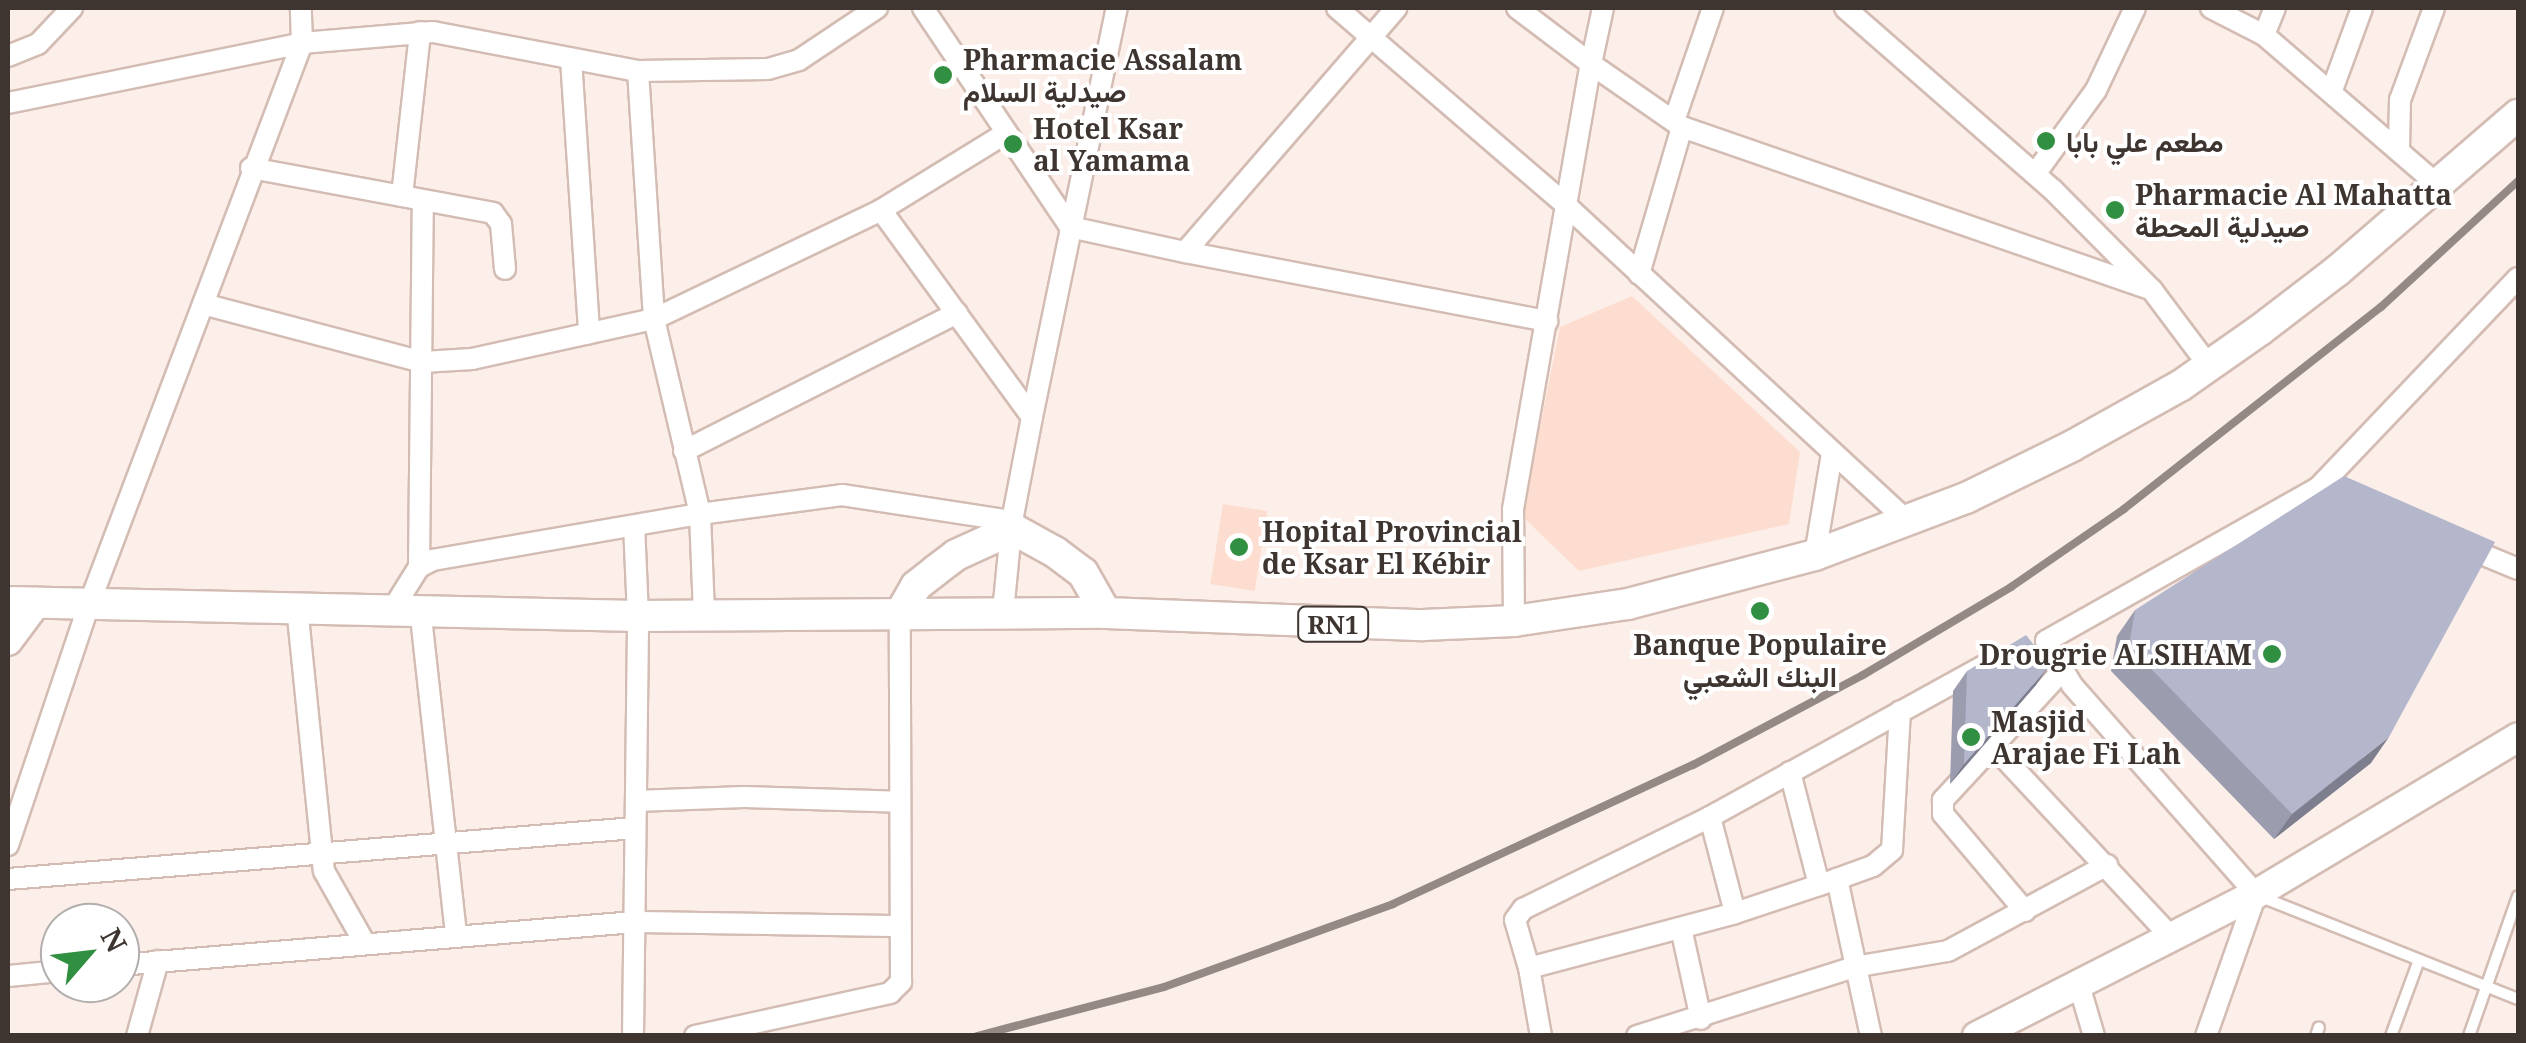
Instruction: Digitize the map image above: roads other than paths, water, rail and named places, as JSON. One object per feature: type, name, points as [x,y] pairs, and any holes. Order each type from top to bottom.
[{"type":"main road","name":"RN1","points":[[22,602],[638,616],[1106,613],[1344,625],[1514,621],[1628,604],[1815,555],[1907,522],[2072,446],[2208,366],[2337,272],[2518,114]]},
{"type":"main road","points":[[900,614],[916,586],[956,555],[1012,525],[1083,574],[1106,613]]},
{"type":"street","points":[[8,56],[38,44],[72,8]]},
{"type":"street","points":[[8,846],[90,602],[251,168],[302,43],[301,8]]},
{"type":"street","points":[[8,103],[302,43],[420,32],[446,32],[638,71],[768,69],[799,60],[877,8]]},
{"type":"street","points":[[922,8],[1070,227],[1547,322]]},
{"type":"street","points":[[1003,612],[1012,525],[1032,417],[1117,8]]},
{"type":"street","points":[[1337,8],[1568,208],[1907,522]]},
{"type":"street","points":[[1185,252],[1396,8]]},
{"type":"street","points":[[1517,8],[1678,124],[2152,290]]},
{"type":"street","points":[[1514,621],[1511,528],[1603,8]]},
{"type":"street","points":[[1639,274],[1713,8]]},
{"type":"street","points":[[1845,8],[2035,174],[2152,290],[2208,366]]},
{"type":"street","points":[[2035,174],[2096,90],[2135,8]]},
{"type":"street","points":[[2210,8],[2264,35],[2438,185]]},
{"type":"street","points":[[2264,35],[2274,8]]},
{"type":"street","points":[[2332,90],[2362,8]]},
{"type":"street","points":[[2399,150],[2400,100],[2434,8]]},
{"type":"street","points":[[420,32],[412,198],[422,362],[418,567],[407,608],[446,844],[456,935]]},
{"type":"street","points":[[571,59],[589,333]]},
{"type":"street","points":[[638,71],[654,319],[700,514],[704,614]]},
{"type":"street","points":[[203,304],[422,362],[472,359],[654,319],[881,210],[1006,133]]},
{"type":"street","points":[[251,168],[493,213],[501,224],[506,269]]},
{"type":"street","points":[[881,210],[1032,417]]},
{"type":"street","points":[[1541,1036],[1517,913],[1710,817],[1900,711],[2016,650],[2046,641],[2327,491],[2518,278]]},
{"type":"street","points":[[684,451],[957,313]]},
{"type":"street","points":[[1815,555],[1832,453]]},
{"type":"street","points":[[418,567],[451,556],[842,494],[1012,525]]},
{"type":"street","points":[[633,1036],[638,616],[634,526]]},
{"type":"street","points":[[2446,539],[2518,569]]},
{"type":"street","points":[[8,642],[22,602]]},
{"type":"street","points":[[296,606],[324,870],[364,942]]},
{"type":"street","points":[[695,1036],[890,993],[901,982],[900,614]]},
{"type":"street","points":[[2046,641],[2062,670],[2256,894]]},
{"type":"street","points":[[2025,911],[1943,814],[1943,800],[2062,670]]},
{"type":"street","points":[[1528,968],[1735,913],[1873,866],[1892,850],[1900,711]]},
{"type":"street","points":[[1977,1036],[2006,1030],[2078,985],[2256,894],[2518,736]]},
{"type":"street","points":[[1994,746],[2171,937]]},
{"type":"street","points":[[1790,772],[1828,882],[1871,1036]]},
{"type":"street","points":[[636,801],[744,797],[899,802]]},
{"type":"street","points":[[1710,817],[1735,913]]},
{"type":"street","points":[[8,879],[635,828]]},
{"type":"street","points":[[1637,1036],[1701,1019],[1854,967],[1948,951],[2107,864]]},
{"type":"street","points":[[2206,1036],[2256,894]]},
{"type":"street","points":[[140,963],[634,922],[898,926]]},
{"type":"street","points":[[1682,928],[1701,1019]]},
{"type":"street","points":[[137,1036],[158,961]]},
{"type":"street","points":[[8,976],[40,973]]},
{"type":"street","points":[[2078,985],[2094,1036]]},
{"type":"lane","points":[[2256,894],[2518,999]]},
{"type":"lane","points":[[2468,1036],[2518,896]]},
{"type":"lane","points":[[2390,1036],[2419,960]]},
{"type":"railway","points":[[977,1036],[1164,987],[1393,904],[1693,765],[1863,675],[2011,587],[2124,509],[2381,307],[2518,181]]},
{"type":"place","name":"Pharmacie Assalam صيدلية السلام","points":[[943,75]]},
{"type":"place","name":"مطعم علي بابا","points":[[2046,141]]},
{"type":"place","name":"Hotel Ksar al Yamama","points":[[1013,144]]},
{"type":"place","name":"Pharmacie Al Mahatta صيدلية المحطة","points":[[2115,210]]},
{"type":"place","name":"Hopital Provincial de Ksar El Kébir","points":[[1239,547]]},
{"type":"place","name":"Banque Populaire البنك الشعبي","points":[[1760,611]]},
{"type":"place","name":"Drougrie ALSIHAM","points":[[2272,654]]},
{"type":"place","name":"Masjid Arajae Fi Lah","points":[[1971,737]]}]
